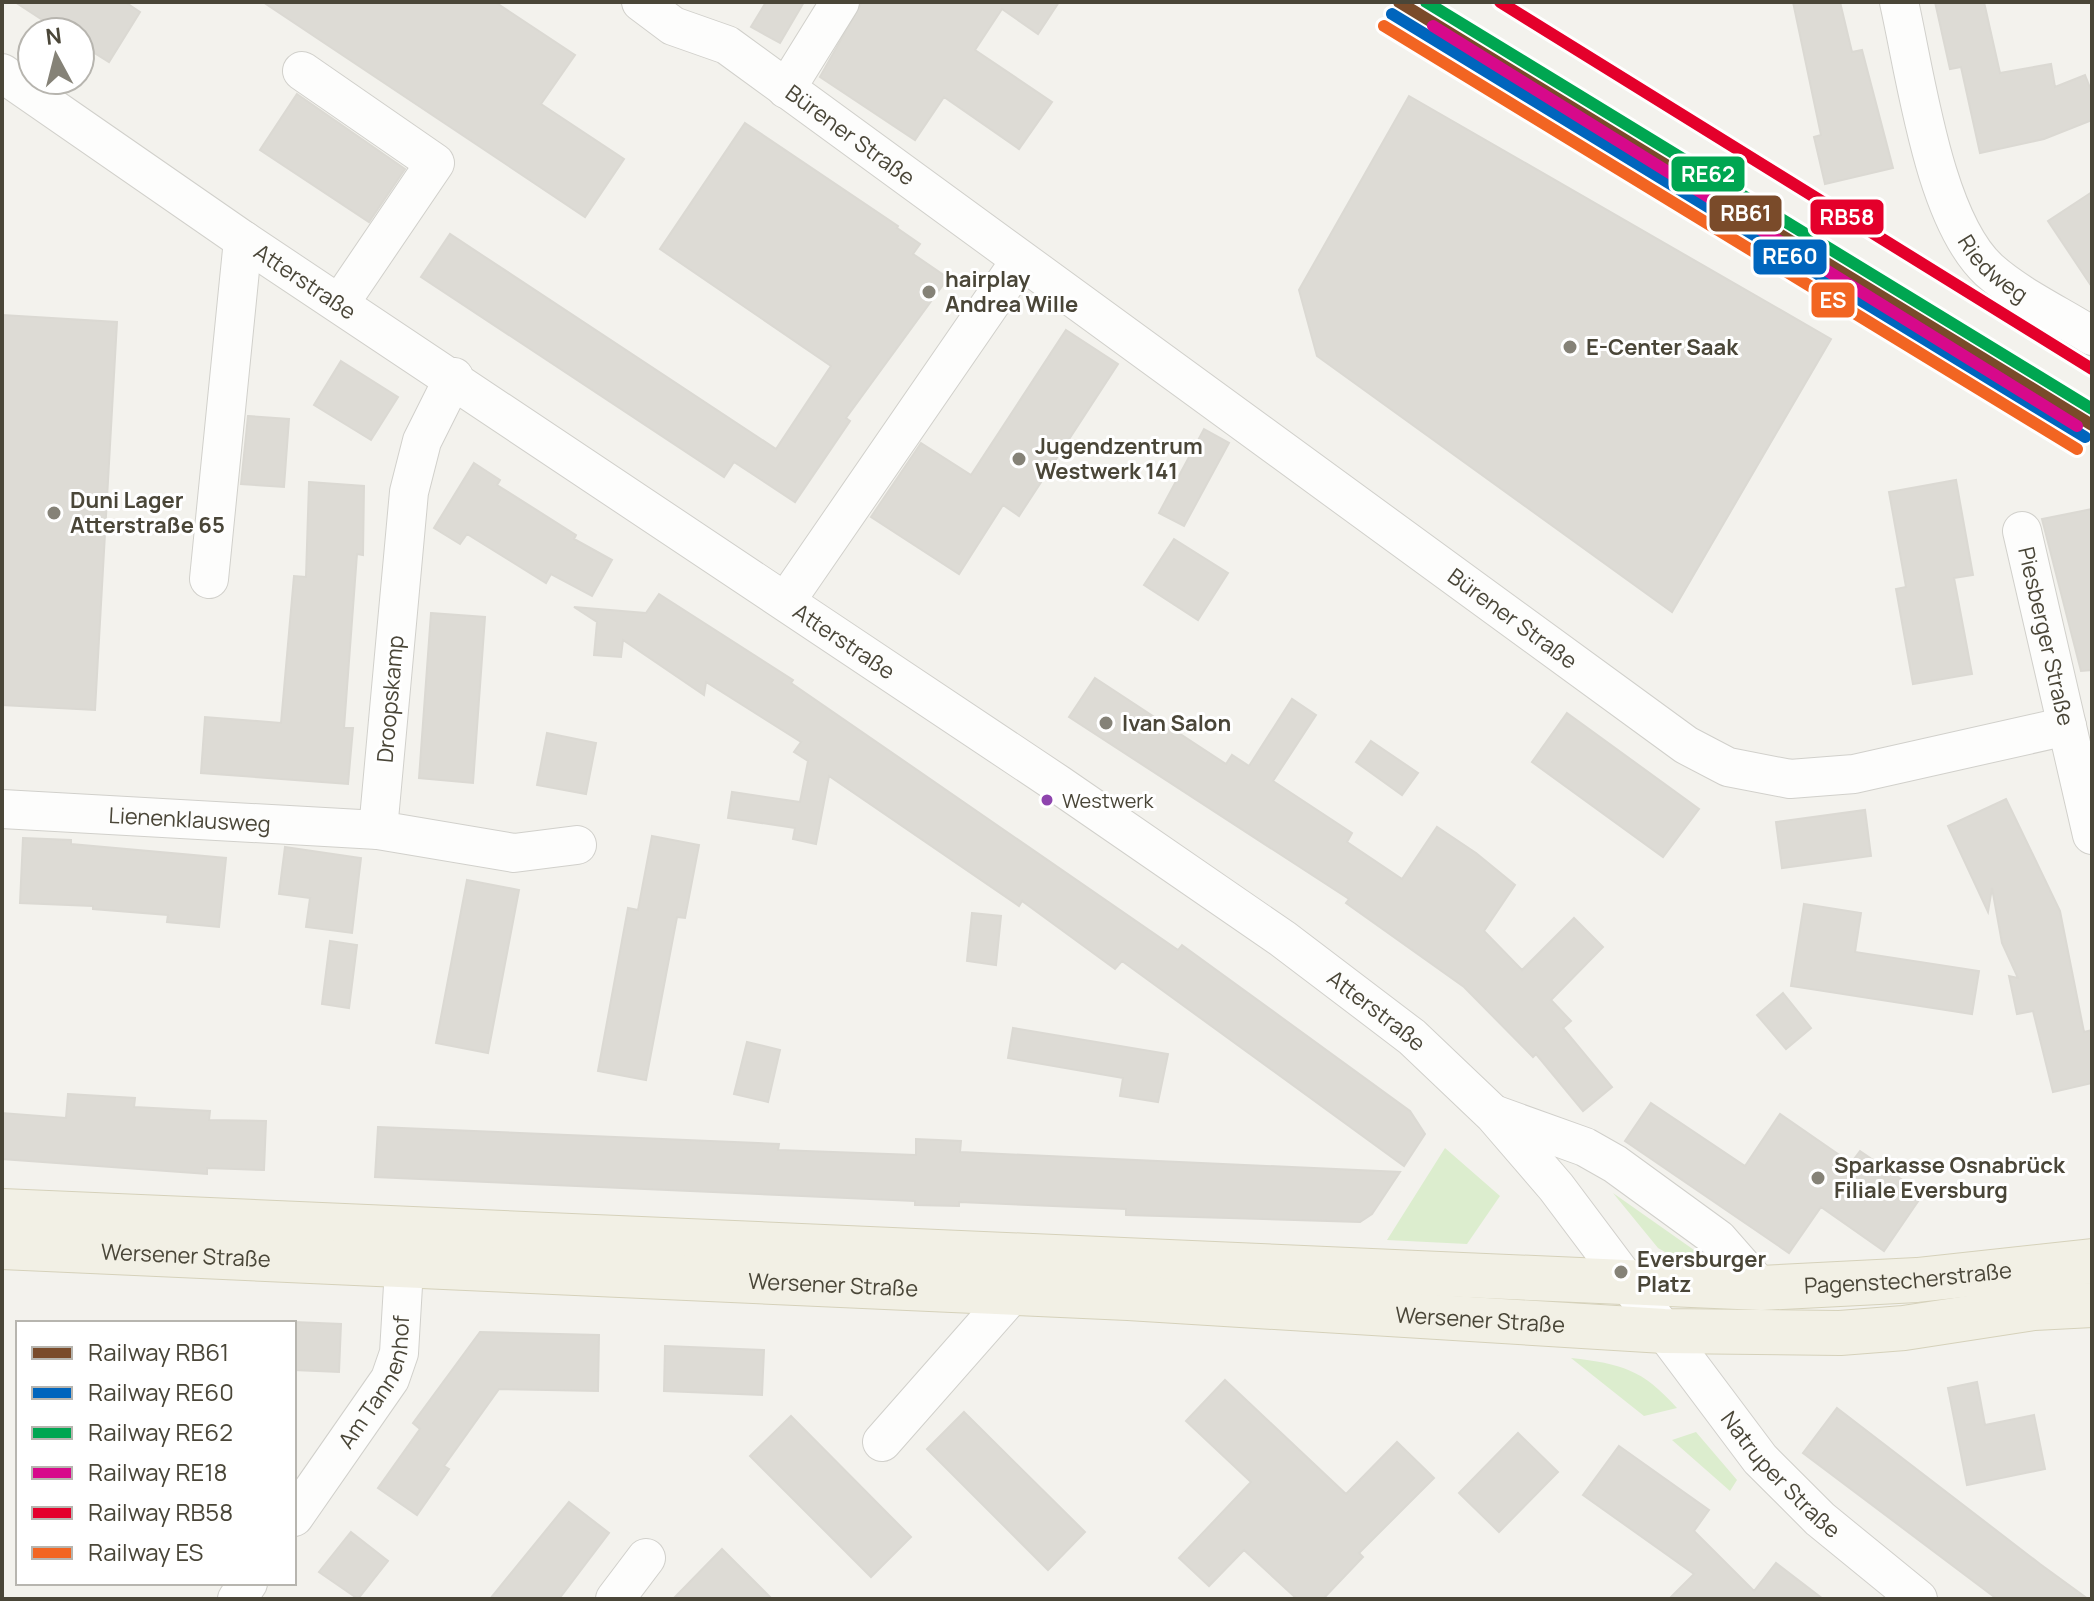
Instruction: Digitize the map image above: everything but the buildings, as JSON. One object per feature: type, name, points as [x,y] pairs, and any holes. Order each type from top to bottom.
[{"type":"main road","name":"Wersener Straße","points":[[2,1211],[406,1246],[1014,1292],[1664,1331]]},
{"type":"main road","name":"Wersener Straße","points":[[2,1247],[406,1246],[1626,1281]]},
{"type":"main road","name":"Pagenstecherstraße","points":[[1626,1281],[1761,1288],[1917,1280],[2092,1261]]},
{"type":"main road","name":"Pagenstecherstraße","points":[[1664,1331],[1840,1333],[1904,1328],[2034,1308],[2092,1305]]},
{"type":"street","name":"Bürener Straße","points":[[641,2],[673,26],[727,45],[1686,745],[1728,767],[1790,779],[1854,774],[2067,726]]},
{"type":"street","points":[[786,89],[840,2]]},
{"type":"street","name":"Riedweg","points":[[1899,2],[1946,203],[1963,241],[1990,271],[2092,336]]},
{"type":"street","points":[[302,71],[435,163],[340,303]]},
{"type":"street","name":"Atterstraße","points":[[2,73],[243,240],[454,377],[1283,939],[1412,1037],[1494,1115],[1556,1187],[1626,1281]]},
{"type":"street","points":[[209,579],[243,240]]},
{"type":"street","points":[[786,601],[976,340],[1020,261]]},
{"type":"street","name":"Droopskamp","points":[[378,830],[409,492],[422,441],[454,377]]},
{"type":"street","name":"Piesberger Straße","points":[[2022,531],[2092,835]]},
{"type":"street","name":"Lienenklausweg","points":[[2,809],[378,830]]},
{"type":"street","points":[[378,830],[514,853],[577,845]]},
{"type":"street","points":[[1494,1115],[1585,1147],[1615,1164],[1718,1239],[1761,1288]]},
{"type":"street","name":"Am Tannenhof","points":[[296,1514],[390,1379],[399,1353],[406,1246]]},
{"type":"street","points":[[1626,1281],[1664,1331]]},
{"type":"street","points":[[882,1442],[1014,1292]]},
{"type":"street","name":"Natruper Straße","points":[[1664,1331],[1723,1412],[1789,1490],[1906,1595]]},
{"type":"street","points":[[615,1599],[646,1558]]},
{"type":"green space","points":[[1445,1148],[1500,1196],[1467,1244],[1387,1240]]},
{"type":"green space","points":[[1613,1193],[1704,1257],[1672,1256],[1658,1248]]},
{"type":"green space","points":[[1571,1358],[1630,1371],[1653,1385],[1677,1408],[1644,1416]]},
{"type":"green space","points":[[1696,1432],[1737,1480],[1730,1491],[1672,1440]]},
{"type":"rail line","name":"RB61","points":[[1399,2],[2092,425]]},
{"type":"rail line","name":"RE62","points":[[1426,2],[2092,409]]},
{"type":"rail line","name":"RB58","points":[[1500,2],[2092,369]]},
{"type":"rail line","name":"RE60","points":[[1392,14],[2085,437]]},
{"type":"rail line","name":"ES","points":[[1384,26],[2077,449]]},
{"type":"rail line","name":"RE18","points":[[1433,26],[2077,426]]},
{"type":"place","name":"hairplay Andrea Wille","points":[[929,292]]},
{"type":"place","name":"E-Center Saak","points":[[1570,347]]},
{"type":"place","name":"Jugendzentrum Westwerk 141","points":[[1019,459]]},
{"type":"place","name":"Duni Lager Atterstraße 65","points":[[54,513]]},
{"type":"place","name":"Ivan Salon","points":[[1106,723]]},
{"type":"place","name":"Westwerk","points":[[1047,800]]},
{"type":"place","name":"Sparkasse Osnabrück Filiale Eversburg","points":[[1818,1178]]},
{"type":"place","name":"Eversburger Platz","points":[[1621,1272]]}]
